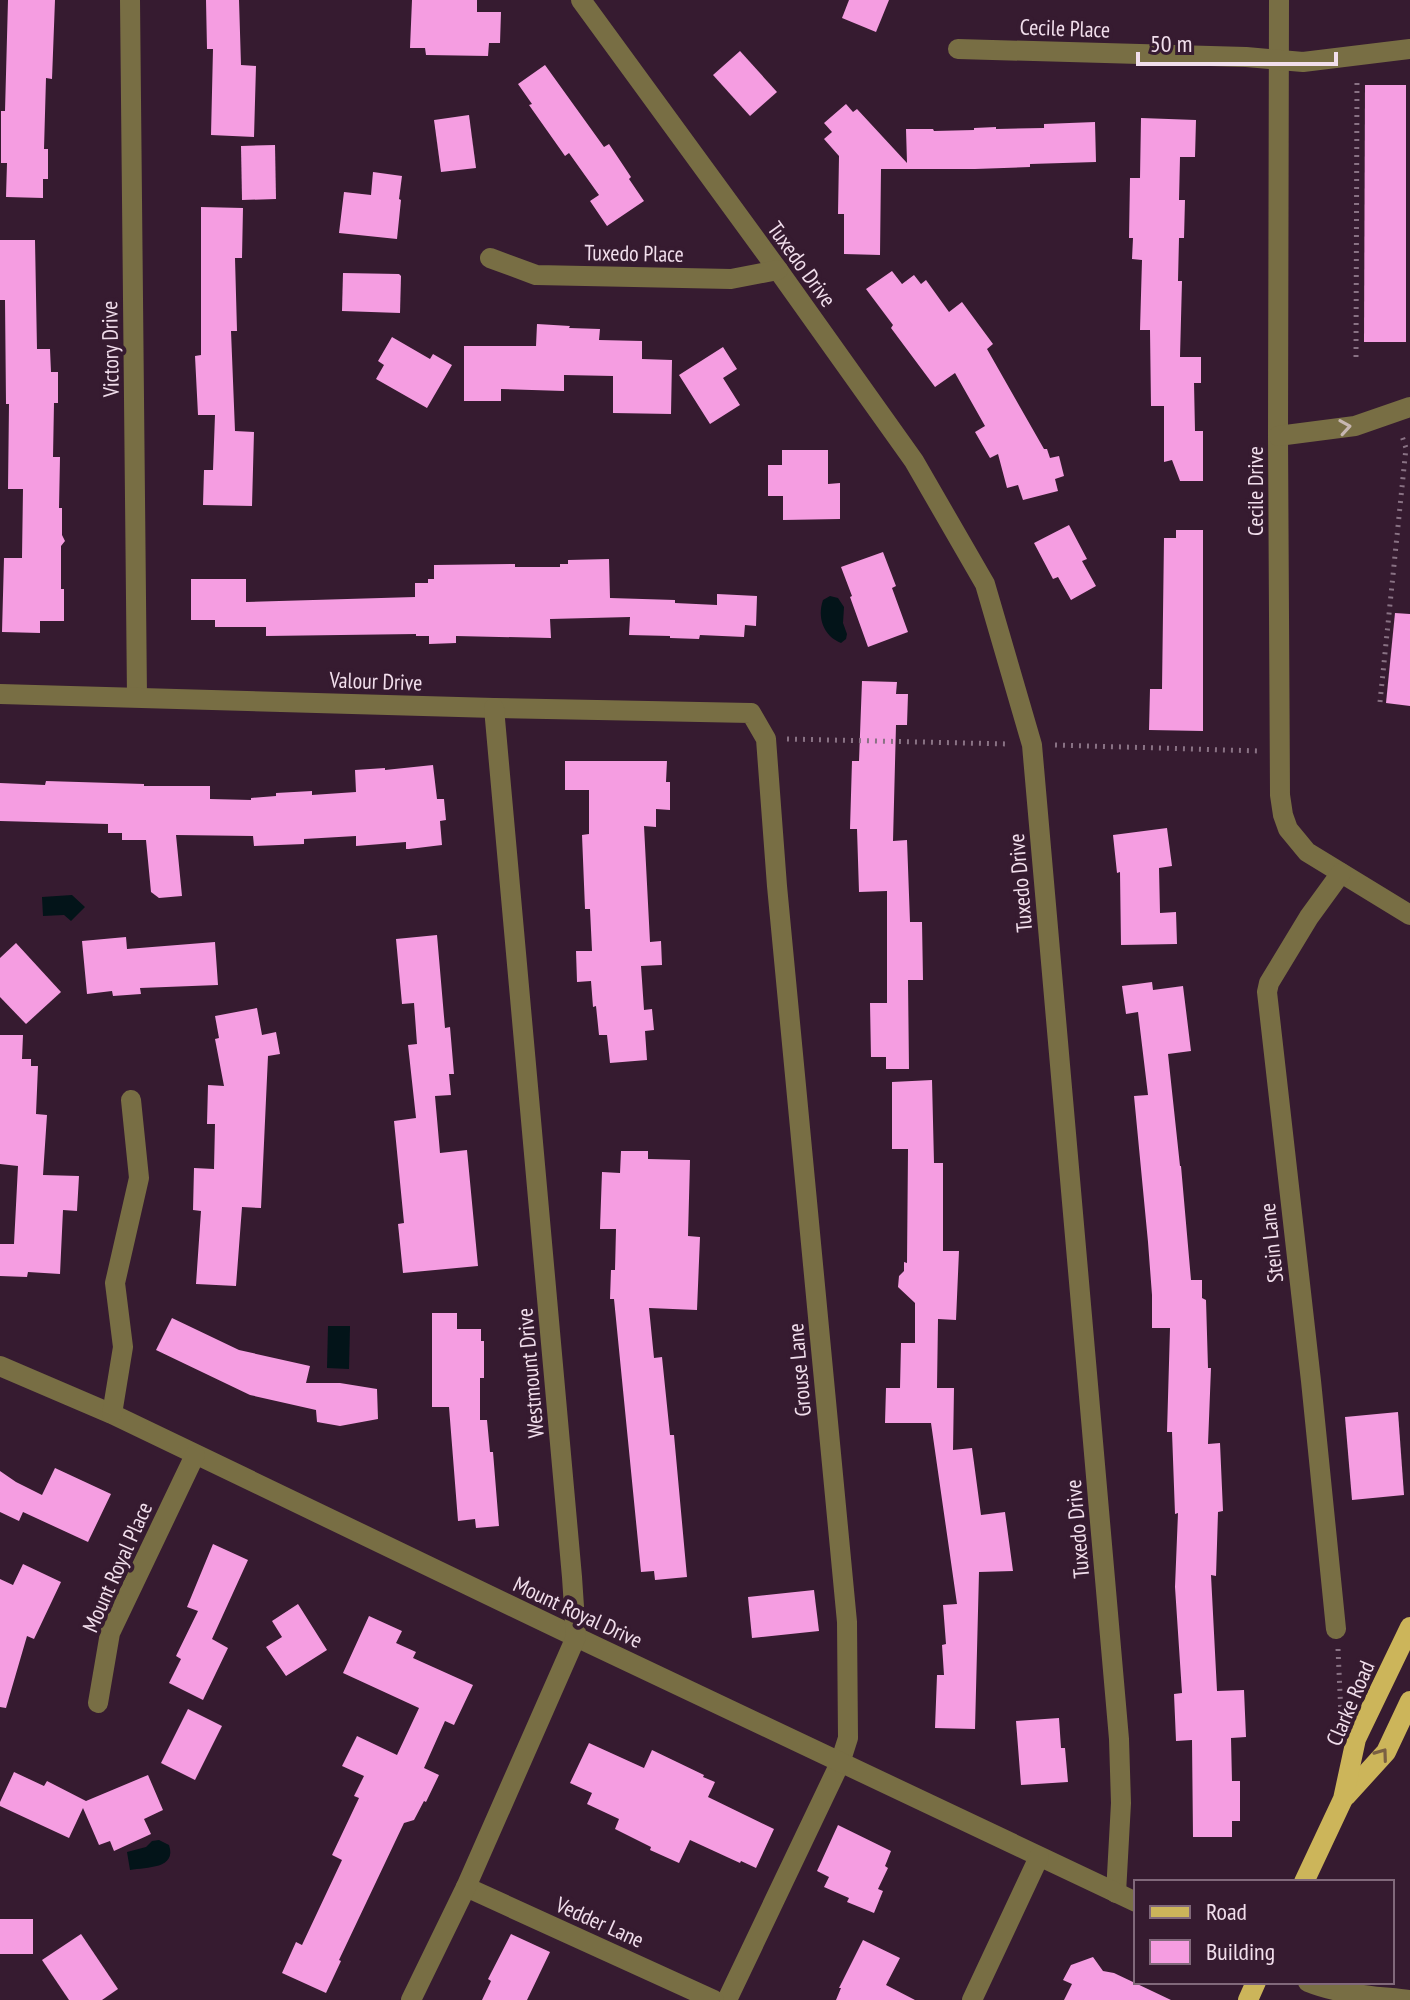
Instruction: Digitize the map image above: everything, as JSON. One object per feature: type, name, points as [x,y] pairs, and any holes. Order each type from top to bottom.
[{"type":"main road","name":"Clarke Road","points":[[1305,1880],[1343,1799],[1356,1739],[1410,1627]]},
{"type":"main road","name":"Clarke Road","points":[[1343,1799],[1386,1752],[1410,1701]]},
{"type":"street","name":"Victory Drive","points":[[130,0],[137,697]]},
{"type":"street","name":"Tuxedo Drive","points":[[581,0],[914,461],[985,584],[1032,745],[1119,1739],[1121,1803],[1116,1893]]},
{"type":"street","name":"Cecile Drive","points":[[1279,0],[1280,795],[1288,829],[1307,852],[1410,915]]},
{"type":"street","name":"Cecile Place","points":[[958,49],[1246,57],[1303,62],[1410,49]]},
{"type":"street","name":"Tuxedo Place","points":[[490,258],[536,275],[731,279],[778,270]]},
{"type":"street","points":[[1278,436],[1355,426],[1410,407]]},
{"type":"street","name":"Valour Drive","points":[[0,694],[751,713]]},
{"type":"street","name":"Westmount Drive","points":[[411,2000],[466,1887],[576,1637],[494,708]]},
{"type":"street","name":"Grouse Lane","points":[[727,2000],[840,1763],[848,1738],[847,1622],[777,886],[766,739],[751,713]]},
{"type":"street","name":"Stein Lane","points":[[1336,1629],[1267,992],[1269,983],[1309,917],[1341,873]]},
{"type":"street","points":[[112,1414],[123,1347],[115,1283],[139,1178],[131,1100]]},
{"type":"street","name":"Mount Royal Drive","points":[[0,1366],[112,1414],[1134,1901]]},
{"type":"street","name":"Mount Royal Place","points":[[98,1703],[110,1633],[195,1455]]},
{"type":"street","points":[[972,2000],[1039,1857]]},
{"type":"street","name":"Vedder Lane","points":[[466,1887],[714,2000]]},
{"type":"street","points":[[1313,1984],[1358,1995],[1410,2000]]},
{"type":"path","points":[[1356,357],[1357,71]]},
{"type":"path","points":[[1380,702],[1405,444]]},
{"type":"path","points":[[766,739],[1281,751]]},
{"type":"path","points":[[1336,1629],[1341,1717]]},
{"type":"shaded area","points":[[830,596],[838,598],[844,607],[843,623],[847,634],[841,643],[830,636],[821,619],[823,600]]},
{"type":"shaded area","points":[[72,895],[85,907],[71,921],[64,915],[43,916],[42,897]]},
{"type":"shaded area","points":[[328,1326],[350,1326],[349,1369],[327,1368]]},
{"type":"shaded area","points":[[159,1840],[169,1845],[169,1859],[152,1867],[130,1870],[127,1852]]},
{"type":"building","points":[[8,0],[55,0],[52,79],[46,78],[44,149],[48,149],[48,179],[43,179],[43,198],[6,197],[7,163],[1,163],[1,111],[5,111]]},
{"type":"building","points":[[206,0],[239,0],[241,65],[256,66],[254,137],[211,135],[213,49],[207,49]]},
{"type":"building","points":[[412,0],[477,0],[477,12],[501,12],[500,43],[489,43],[488,56],[426,55],[425,48],[410,48]]},
{"type":"building","points":[[849,0],[889,0],[876,32],[842,18]]},
{"type":"building","points":[[740,51],[777,92],[750,116],[713,75]]},
{"type":"building","points":[[545,65],[604,147],[609,144],[644,201],[607,226],[590,201],[599,195],[569,153],[565,156],[518,84]]},
{"type":"building","points":[[1365,85],[1406,85],[1406,342],[1364,342]]},
{"type":"building","points":[[846,104],[853,112],[857,109],[907,163],[906,129],[1044,128],[1044,124],[1095,122],[1096,162],[975,169],[881,169],[880,255],[844,254],[844,214],[838,214],[839,156],[824,139],[832,132],[824,123]]},
{"type":"building","points":[[469,115],[476,168],[441,172],[434,120]]},
{"type":"building","points":[[1141,118],[1196,120],[1195,157],[1180,157],[1179,200],[1185,200],[1184,238],[1179,238],[1178,281],[1182,281],[1180,357],[1201,357],[1201,383],[1194,383],[1195,431],[1203,431],[1203,481],[1180,481],[1172,460],[1164,462],[1164,406],[1151,406],[1150,330],[1140,330],[1142,260],[1132,259],[1133,238],[1129,238],[1130,178],[1140,178]]},
{"type":"building","points":[[275,145],[276,199],[242,200],[241,146]]},
{"type":"building","points":[[373,172],[402,176],[397,239],[339,233],[344,192],[371,195]]},
{"type":"building","points":[[201,207],[243,208],[242,258],[235,258],[237,331],[231,331],[235,431],[254,432],[252,506],[203,505],[204,470],[213,470],[215,415],[198,415],[195,356],[201,355]]},
{"type":"building","points":[[0,240],[35,240],[37,349],[50,349],[51,372],[58,372],[53,457],[60,457],[59,508],[62,508],[62,535],[65,541],[61,546],[64,621],[40,621],[40,633],[2,632],[4,558],[22,558],[23,489],[8,489],[9,404],[6,404],[5,300],[0,300]]},
{"type":"building","points":[[892,271],[902,284],[914,275],[921,284],[926,280],[949,312],[962,302],[993,344],[987,349],[1044,449],[1047,449],[1050,458],[1059,456],[1064,476],[1055,479],[1058,491],[1023,500],[1018,485],[1007,488],[998,454],[990,458],[975,432],[985,426],[955,373],[935,387],[866,289]]},
{"type":"building","points":[[343,273],[399,274],[400,313],[342,311]]},
{"type":"building","points":[[537,324],[600,329],[599,340],[642,341],[642,359],[672,360],[671,414],[613,413],[613,376],[564,375],[564,391],[501,389],[501,401],[464,401],[464,346],[536,346]]},
{"type":"building","points":[[392,337],[430,359],[433,354],[452,365],[427,408],[376,379],[384,365],[378,361]]},
{"type":"building","points":[[723,347],[737,369],[723,378],[740,405],[710,424],[679,375]]},
{"type":"building","points":[[782,450],[828,450],[828,484],[840,483],[840,519],[783,520],[783,496],[768,496],[768,465],[782,465]]},
{"type":"building","points":[[1069,525],[1087,559],[1082,561],[1096,586],[1071,600],[1058,577],[1053,579],[1034,543]]},
{"type":"building","points":[[1176,530],[1203,530],[1203,731],[1149,730],[1150,689],[1162,689],[1164,538],[1176,538]]},
{"type":"building","points":[[883,552],[908,632],[868,647],[841,567]]},
{"type":"building","points":[[609,559],[610,598],[717,605],[717,594],[757,596],[756,626],[745,625],[744,637],[700,635],[699,639],[629,635],[630,617],[550,619],[551,638],[456,636],[456,643],[429,644],[429,636],[416,634],[266,636],[266,627],[215,627],[215,620],[191,620],[191,579],[246,579],[246,602],[415,597],[415,583],[428,583],[428,579],[434,579],[434,565],[560,567],[560,564],[568,564],[568,560]]},
{"type":"building","points":[[1395,613],[1410,614],[1410,706],[1386,703]]},
{"type":"building","points":[[862,681],[897,682],[896,694],[908,694],[907,725],[896,725],[893,841],[907,840],[910,922],[922,922],[923,980],[908,980],[909,1069],[886,1069],[886,1057],[871,1057],[870,1003],[887,1003],[887,891],[859,892],[857,829],[850,829],[852,761],[859,761]]},
{"type":"building","points":[[565,761],[667,761],[670,810],[656,809],[656,827],[644,826],[650,942],[661,941],[662,965],[641,966],[644,1010],[652,1009],[654,1030],[645,1031],[647,1060],[610,1063],[607,1035],[599,1035],[591,981],[577,982],[576,951],[592,951],[590,909],[585,909],[582,835],[589,834],[589,790],[565,790]]},
{"type":"building","points":[[433,765],[437,799],[444,799],[446,820],[440,821],[442,845],[409,849],[406,849],[406,842],[356,846],[356,836],[304,839],[304,844],[254,846],[253,836],[176,835],[182,896],[159,898],[151,892],[146,840],[122,840],[122,833],[108,833],[108,824],[0,821],[0,783],[45,785],[46,781],[210,786],[210,799],[251,800],[276,796],[276,793],[312,791],[312,795],[356,792],[355,770]]},
{"type":"building","points":[[1167,828],[1172,866],[1159,868],[1160,913],[1176,912],[1177,944],[1121,945],[1120,872],[1117,873],[1113,835]]},
{"type":"building","points":[[437,935],[445,1028],[450,1027],[454,1074],[449,1074],[451,1095],[435,1096],[440,1153],[467,1150],[478,1266],[403,1273],[398,1224],[404,1223],[394,1121],[416,1118],[408,1045],[417,1044],[414,1003],[402,1004],[396,939]]},
{"type":"building","points":[[126,937],[127,949],[215,942],[218,985],[140,988],[141,994],[113,996],[112,991],[87,994],[82,941]]},
{"type":"building","points":[[16,943],[61,992],[26,1024],[0,997],[0,958]]},
{"type":"building","points":[[1152,982],[1153,990],[1183,986],[1191,1051],[1168,1054],[1191,1280],[1202,1280],[1202,1298],[1206,1300],[1208,1368],[1211,1368],[1208,1444],[1220,1443],[1223,1511],[1218,1512],[1216,1576],[1211,1575],[1217,1691],[1244,1690],[1246,1737],[1231,1738],[1232,1781],[1240,1781],[1240,1821],[1232,1821],[1232,1837],[1193,1837],[1192,1740],[1176,1741],[1174,1694],[1182,1693],[1175,1587],[1178,1513],[1175,1514],[1172,1432],[1167,1432],[1170,1328],[1152,1328],[1148,1242],[1134,1096],[1148,1095],[1138,1012],[1126,1014],[1122,986]]},
{"type":"building","points":[[257,1008],[262,1035],[276,1032],[280,1054],[268,1056],[261,1208],[242,1207],[236,1286],[196,1284],[201,1211],[193,1210],[194,1168],[214,1169],[215,1124],[207,1124],[208,1085],[224,1086],[215,1039],[219,1038],[215,1016]]},
{"type":"building","points":[[0,1035],[23,1035],[22,1059],[31,1059],[31,1066],[38,1066],[36,1114],[47,1115],[43,1175],[79,1176],[77,1211],[63,1210],[60,1274],[28,1272],[27,1277],[0,1276],[0,1244],[14,1244],[18,1166],[0,1164]]},
{"type":"building","points":[[932,1080],[934,1163],[943,1163],[943,1251],[959,1251],[956,1320],[938,1319],[937,1388],[954,1388],[953,1450],[972,1448],[981,1515],[1005,1512],[1013,1571],[979,1572],[975,1729],[935,1728],[937,1675],[944,1675],[942,1645],[946,1644],[943,1605],[957,1604],[931,1423],[885,1423],[886,1388],[900,1388],[901,1343],[915,1343],[915,1303],[898,1287],[904,1262],[907,1263],[908,1149],[892,1149],[892,1082]]},
{"type":"building","points":[[621,1151],[648,1151],[648,1159],[690,1160],[688,1236],[700,1237],[697,1310],[649,1308],[654,1358],[662,1357],[670,1435],[674,1435],[687,1577],[655,1580],[654,1571],[641,1572],[614,1299],[610,1299],[611,1270],[615,1270],[616,1229],[600,1229],[602,1172],[620,1173]]},
{"type":"building","points":[[432,1313],[457,1313],[457,1329],[481,1329],[484,1378],[480,1378],[480,1420],[487,1420],[490,1452],[493,1452],[499,1526],[476,1528],[475,1519],[458,1521],[449,1407],[432,1407]]},
{"type":"building","points":[[172,1318],[239,1350],[310,1366],[306,1383],[340,1383],[377,1389],[378,1419],[340,1426],[317,1422],[316,1410],[250,1395],[156,1350]]},
{"type":"building","points":[[1398,1412],[1404,1495],[1352,1500],[1345,1417]]},
{"type":"building","points":[[55,1468],[111,1494],[88,1542],[23,1512],[19,1521],[0,1512],[0,1471],[42,1495]]},
{"type":"building","points":[[213,1544],[248,1560],[212,1639],[228,1648],[203,1700],[169,1683],[181,1659],[176,1656],[198,1611],[187,1607]]},
{"type":"building","points":[[23,1564],[61,1582],[34,1639],[27,1636],[6,1708],[0,1707],[0,1579],[13,1585]]},
{"type":"building","points":[[814,1590],[819,1631],[752,1638],[748,1597]]},
{"type":"building","points":[[298,1604],[327,1650],[286,1676],[266,1647],[282,1637],[272,1621]]},
{"type":"building","points":[[369,1616],[402,1631],[396,1643],[416,1652],[413,1658],[473,1685],[454,1725],[445,1721],[424,1768],[439,1775],[414,1820],[404,1823],[326,1993],[282,1973],[296,1942],[302,1945],[342,1860],[332,1855],[359,1798],[354,1796],[364,1776],[342,1766],[357,1736],[397,1755],[419,1708],[343,1673]]},
{"type":"building","points":[[188,1709],[222,1726],[195,1780],[161,1763]]},
{"type":"building","points":[[1059,1718],[1068,1782],[1021,1785],[1016,1721]]},
{"type":"building","points":[[589,1743],[644,1768],[652,1750],[715,1782],[708,1797],[774,1829],[756,1868],[690,1840],[679,1863],[615,1829],[619,1819],[587,1804],[592,1793],[570,1783]]},
{"type":"building","points":[[14,1772],[44,1786],[47,1781],[86,1801],[148,1775],[163,1810],[144,1819],[151,1834],[114,1851],[110,1841],[99,1845],[83,1808],[69,1838],[0,1806]]},
{"type":"building","points":[[838,1825],[891,1851],[885,1866],[888,1868],[878,1889],[883,1891],[874,1913],[847,1902],[849,1898],[824,1887],[829,1877],[817,1871]]},
{"type":"building","points":[[0,1919],[33,1919],[33,1954],[0,1954]]},
{"type":"building","points":[[81,1934],[118,1989],[102,2000],[69,2000],[42,1960]]},
{"type":"building","points":[[511,1934],[550,1952],[527,2000],[482,2000],[491,1981],[488,1979]]},
{"type":"building","points":[[863,1940],[900,1958],[886,1985],[915,2000],[836,2000]]},
{"type":"building","points":[[1093,1957],[1103,1971],[1114,1973],[1171,2000],[1064,2000],[1072,1984],[1063,1980],[1071,1965]]}]
